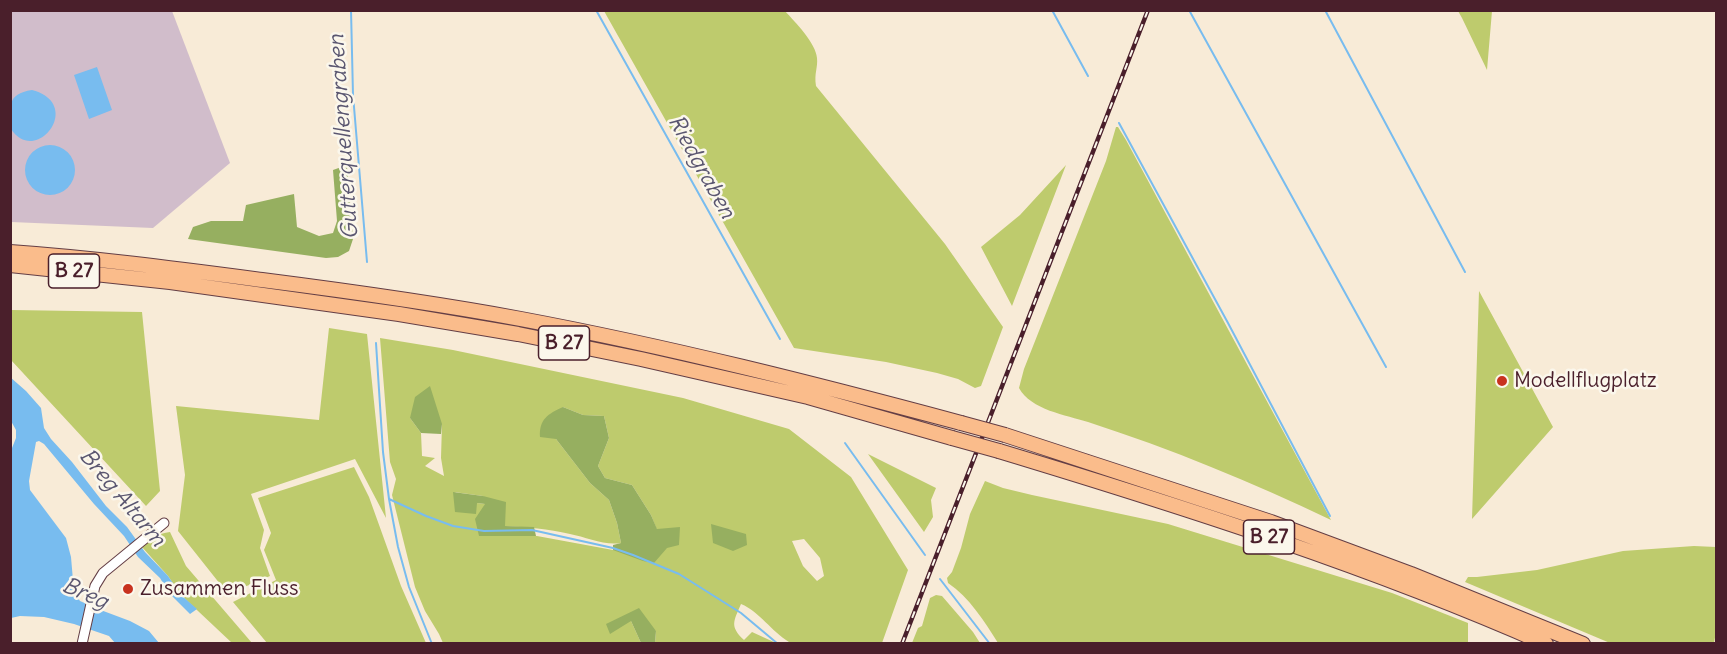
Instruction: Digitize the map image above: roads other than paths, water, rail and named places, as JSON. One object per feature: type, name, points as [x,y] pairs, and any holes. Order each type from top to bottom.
[{"type":"highway","name":"B 27","points":[[10,252],[94,258],[138,271]]},
{"type":"highway","name":"B 27","points":[[10,266],[138,271],[347,291],[521,319],[811,383],[1005,435],[1141,478],[1271,522],[1411,574],[1583,644]]},
{"type":"highway","name":"B 27","points":[[170,275],[518,334],[808,397],[999,451],[1265,535],[1406,587],[1546,644]]},
{"type":"street","points":[[83,640],[91,598],[103,573],[164,523]]},
{"type":"water","points":[[97,67],[112,110],[89,119],[74,75]]},
{"type":"water","points":[[32,90],[47,97],[55,107],[55,119],[51,129],[43,137],[32,141],[21,139],[11,129],[10,108],[14,98]]},
{"type":"water","points":[[50,145],[68,152],[75,170],[68,188],[50,195],[32,188],[25,170],[32,152]]},
{"type":"water","points":[[10,377],[41,408],[44,428],[51,439],[106,506],[127,527],[145,552],[168,576],[181,595],[197,609],[190,614],[169,593],[160,578],[138,557],[124,536],[44,444],[36,442],[29,481],[30,490],[66,538],[71,557],[74,592],[80,601],[149,631],[159,643],[115,643],[109,636],[74,624],[44,617],[11,618],[10,453],[16,438],[16,430],[11,421]]},
{"type":"waterway","name":"Gutterquellengraben","points":[[351,10],[353,95],[367,262]]},
{"type":"waterway","name":"Riedgraben","points":[[596,10],[780,339]]},
{"type":"waterway","points":[[1052,10],[1088,76]]},
{"type":"waterway","points":[[1189,10],[1386,367]]},
{"type":"waterway","points":[[1325,10],[1465,272]]},
{"type":"waterway","points":[[1119,123],[1330,516]]},
{"type":"waterway","name":"Gutterquellengraben","points":[[376,343],[383,452],[389,499],[398,547],[409,587],[432,644]]},
{"type":"waterway","name":"Riedgraben","points":[[845,443],[925,555]]},
{"type":"waterway","points":[[389,499],[453,526],[484,531],[532,530],[613,548],[633,555],[679,574],[741,613],[778,644]]},
{"type":"waterway","name":"Riedgraben","points":[[940,579],[990,644]]},
{"type":"railway","points":[[902,644],[1148,10]]},
{"type":"place","name":"Modellflugplatz","points":[[1502,381]]},
{"type":"place","name":"Zusammen Fluss","points":[[128,589]]},
{"type":"water label","name":"Breg Altarm","points":[[122,498]]},
{"type":"water label","name":"Breg","points":[[85,594]]}]
